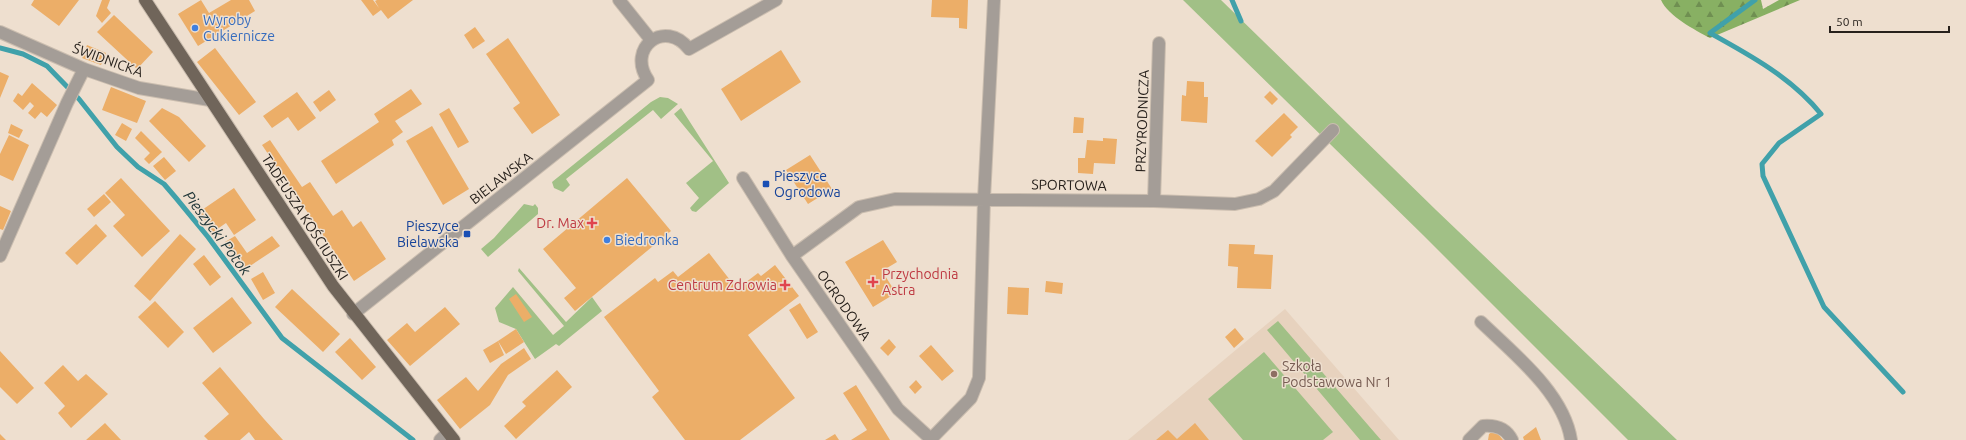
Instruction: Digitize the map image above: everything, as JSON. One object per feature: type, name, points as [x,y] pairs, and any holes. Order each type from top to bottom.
[{"type":"main road","name":"TADEUSZA KOŚCIUSZKI","points":[[145,0],[333,286],[447,438]]},
{"type":"street","points":[[619,0],[651,40],[665,35],[672,36],[679,38],[689,49],[776,0]]},
{"type":"street","points":[[931,440],[971,398],[979,378],[984,199],[994,0]]},
{"type":"street","name":"ŚWIDNICKA","points":[[0,32],[84,69],[139,88],[210,100]]},
{"type":"street","name":"BIELAWSKA","points":[[353,314],[648,80],[641,67],[641,59],[646,46],[651,40]]},
{"type":"street","name":"PRZYRODNICZA","points":[[1154,201],[1160,43]]},
{"type":"street","points":[[0,256],[69,99],[84,69]]},
{"type":"street","name":"SPORTOWA","points":[[792,256],[859,207],[895,199],[1154,201],[1235,204],[1259,199],[1274,191],[1332,130]]},
{"type":"street","name":"OGRODOWA","points":[[743,178],[792,256],[898,409],[931,440]]},
{"type":"street","points":[[1481,322],[1530,369],[1550,391],[1560,411],[1571,440]]},
{"type":"street","points":[[1468,440],[1484,426],[1494,426],[1508,432],[1512,440]]},
{"type":"shaded area","name":"Szkoła Podstawowa Nr 1","points":[[1285,309],[1399,440],[1128,440]]},
{"type":"green space","points":[[1183,0],[1221,0],[1436,210],[1677,440],[1628,440],[1423,235]]},
{"type":"green space","points":[[1661,0],[1761,0],[1763,9],[1779,0],[1800,0],[1710,38],[1676,17],[1664,6]]},
{"type":"green space","points":[[660,97],[668,98],[678,104],[661,119],[653,110],[566,179],[570,185],[563,192],[554,188],[552,182],[651,102]]},
{"type":"green space","points":[[681,108],[729,183],[696,212],[692,211],[690,208],[699,198],[686,183],[713,161],[674,114]]},
{"type":"green space","points":[[524,204],[533,206],[535,204],[538,208],[538,214],[488,257],[481,249],[494,238]]},
{"type":"green space","points":[[519,268],[566,322],[592,297],[602,311],[559,346],[556,344],[535,359],[516,329],[499,322],[495,308],[513,287],[553,335],[564,326],[518,271]]},
{"type":"green space","points":[[1278,321],[1381,440],[1360,440],[1267,330]]},
{"type":"green space","points":[[1264,352],[1333,432],[1323,440],[1243,440],[1208,399]]},
{"type":"building","points":[[34,0],[79,0],[59,26],[31,5]]},
{"type":"building","points":[[102,0],[110,0],[107,8],[111,13],[102,23],[96,16]]},
{"type":"building","points":[[201,0],[209,13],[231,0],[249,0],[255,11],[198,46],[178,14]]},
{"type":"building","points":[[361,0],[373,0],[379,8],[375,1],[377,0],[413,0],[388,19],[381,10],[373,16]]},
{"type":"building","points":[[932,0],[968,0],[967,29],[959,28],[959,18],[931,17]]},
{"type":"building","points":[[114,15],[153,52],[137,69],[97,32]]},
{"type":"building","points":[[475,27],[485,41],[473,49],[464,35]]},
{"type":"building","points":[[508,38],[560,115],[532,134],[513,108],[520,103],[486,54]]},
{"type":"building","points":[[87,45],[106,53],[101,65],[82,58]]},
{"type":"building","points":[[215,48],[256,102],[239,115],[197,62]]},
{"type":"building","points":[[781,50],[801,82],[741,121],[721,89]]},
{"type":"building","points":[[0,72],[9,76],[0,98]]},
{"type":"building","points":[[1187,81],[1204,82],[1204,97],[1208,97],[1207,123],[1181,121],[1182,95],[1186,96]]},
{"type":"building","points":[[32,83],[57,105],[47,117],[41,112],[35,119],[28,113],[34,106],[30,102],[23,110],[13,101],[18,93],[22,96]]},
{"type":"building","points":[[111,87],[146,101],[137,123],[102,110]]},
{"type":"building","points":[[411,89],[422,104],[395,121],[403,132],[392,140],[394,145],[336,184],[321,161],[379,122],[374,114]]},
{"type":"building","points":[[329,90],[336,100],[320,112],[313,102]]},
{"type":"building","points":[[1270,91],[1278,99],[1272,105],[1264,97]]},
{"type":"building","points":[[297,92],[316,118],[298,131],[288,117],[272,128],[263,116]]},
{"type":"building","points":[[162,108],[179,117],[206,146],[189,162],[149,121]]},
{"type":"building","points":[[449,108],[469,142],[458,148],[439,114]]},
{"type":"building","points":[[1284,113],[1298,127],[1290,135],[1292,137],[1272,157],[1255,141]]},
{"type":"building","points":[[1074,117],[1084,118],[1083,133],[1073,133]]},
{"type":"building","points":[[122,123],[132,129],[126,141],[115,135]]},
{"type":"building","points":[[11,124],[23,130],[19,138],[8,133]]},
{"type":"building","points":[[432,126],[469,189],[443,205],[406,141]]},
{"type":"building","points":[[141,131],[162,152],[149,164],[144,159],[150,153],[135,138]]},
{"type":"building","points":[[9,135],[29,145],[13,181],[0,175],[0,154]]},
{"type":"building","points":[[1103,138],[1117,139],[1115,164],[1094,163],[1093,174],[1078,173],[1078,158],[1085,158],[1087,140],[1103,141]]},
{"type":"building","points":[[270,140],[302,187],[310,182],[333,216],[342,210],[353,227],[361,221],[386,259],[354,281],[262,145]]},
{"type":"building","points":[[810,155],[832,189],[808,204],[786,170]]},
{"type":"building","points":[[164,157],[176,171],[165,180],[153,166]]},
{"type":"building","points":[[121,178],[170,231],[142,257],[113,226],[125,215],[105,193]]},
{"type":"building","name":"Biedronka","points":[[627,178],[671,231],[575,311],[564,298],[576,288],[543,249]]},
{"type":"building","points":[[234,188],[256,220],[234,235],[226,223],[213,232],[199,212]]},
{"type":"building","points":[[104,194],[111,202],[94,217],[87,209]]},
{"type":"building","points":[[0,206],[11,211],[3,230],[0,229]]},
{"type":"building","points":[[96,224],[107,236],[77,265],[65,253]]},
{"type":"building","points":[[180,234],[196,249],[150,301],[134,286]]},
{"type":"building","points":[[235,236],[247,253],[272,236],[280,246],[244,270],[225,242]]},
{"type":"building","name":"Przychodnia Astra","points":[[883,240],[897,262],[882,271],[896,293],[873,307],[845,262]]},
{"type":"building","points":[[1229,244],[1255,245],[1254,254],[1273,255],[1271,289],[1237,288],[1238,267],[1228,266]]},
{"type":"building","points":[[709,253],[737,289],[758,273],[761,276],[775,265],[799,296],[748,335],[795,398],[740,440],[685,440],[652,397],[659,391],[604,317],[655,278],[658,282],[673,271],[678,277]]},
{"type":"building","points":[[204,255],[221,277],[210,286],[193,264]]},
{"type":"building","points":[[263,272],[275,293],[263,300],[251,279]]},
{"type":"building","points":[[1046,281],[1063,283],[1062,294],[1045,292]]},
{"type":"building","points":[[1008,287],[1029,288],[1028,315],[1007,314]]},
{"type":"building","points":[[292,289],[340,334],[323,352],[275,307]]},
{"type":"building","points":[[516,294],[532,317],[524,322],[509,299]]},
{"type":"building","points":[[232,297],[252,323],[213,353],[193,328]]},
{"type":"building","points":[[155,301],[184,332],[168,348],[138,317]]},
{"type":"building","points":[[800,303],[818,332],[807,339],[789,310]]},
{"type":"building","points":[[445,307],[460,324],[410,366],[387,340],[407,323],[415,332]]},
{"type":"building","points":[[1235,328],[1244,339],[1234,348],[1225,337]]},
{"type":"building","points":[[516,329],[524,342],[506,354],[498,341]]},
{"type":"building","points":[[350,338],[376,367],[362,380],[335,352]]},
{"type":"building","points":[[889,339],[896,347],[888,356],[880,348]]},
{"type":"building","points":[[498,341],[504,355],[490,363],[483,350]]},
{"type":"building","points":[[931,345],[954,371],[942,381],[919,356]]},
{"type":"building","points":[[524,348],[531,359],[508,375],[490,405],[460,429],[437,400],[466,377],[478,391],[501,364]]},
{"type":"building","points":[[0,351],[34,388],[17,404],[0,387]]},
{"type":"building","points":[[63,365],[78,381],[86,374],[108,394],[71,428],[58,413],[65,406],[44,383]]},
{"type":"building","points":[[220,367],[283,440],[255,440],[249,432],[240,440],[208,440],[204,436],[229,414],[202,383]]},
{"type":"building","points":[[557,370],[572,387],[516,439],[504,426],[526,406],[522,402]]},
{"type":"building","points":[[916,380],[922,387],[915,394],[909,387]]},
{"type":"building","points":[[856,385],[890,440],[851,440],[867,430],[843,393]]},
{"type":"building","points":[[105,423],[121,440],[86,440]]},
{"type":"building","points":[[1195,423],[1209,440],[1156,440],[1168,430],[1177,439]]},
{"type":"building","points":[[1536,427],[1541,440],[1524,440],[1523,437]]},
{"type":"building","points":[[1495,430],[1503,440],[1488,440],[1489,434]]},
{"type":"building","points":[[0,434],[6,440],[0,440]]},
{"type":"building","points":[[835,434],[839,440],[825,440]]},
{"type":"waterway","points":[[1232,0],[1241,21]]},
{"type":"waterway","points":[[1755,0],[1710,33],[1770,68],[1784,78],[1810,101],[1821,114],[1779,143],[1762,164],[1763,176],[1824,307],[1903,392]]},
{"type":"waterway","name":"Pieszycki Potok","points":[[0,48],[23,54],[47,66],[79,99],[117,147],[138,167],[164,184],[208,237],[282,338],[413,440]]},
{"type":"place","name":"Wyroby Cukiernicze","points":[[195,28]]},
{"type":"place","name":"Pieszyce Ogrodowa","points":[[766,184]]},
{"type":"place","name":"Dr. Max","points":[[592,223]]},
{"type":"place","name":"Pieszyce Bielawska","points":[[467,234]]},
{"type":"place","name":"Biedronka","points":[[607,240]]},
{"type":"place","name":"Przychodnia Astra","points":[[873,282]]},
{"type":"place","name":"Centrum Zdrowia","points":[[785,285]]},
{"type":"place","name":"Szkoła Podstawowa Nr 1","points":[[1274,374]]}]
